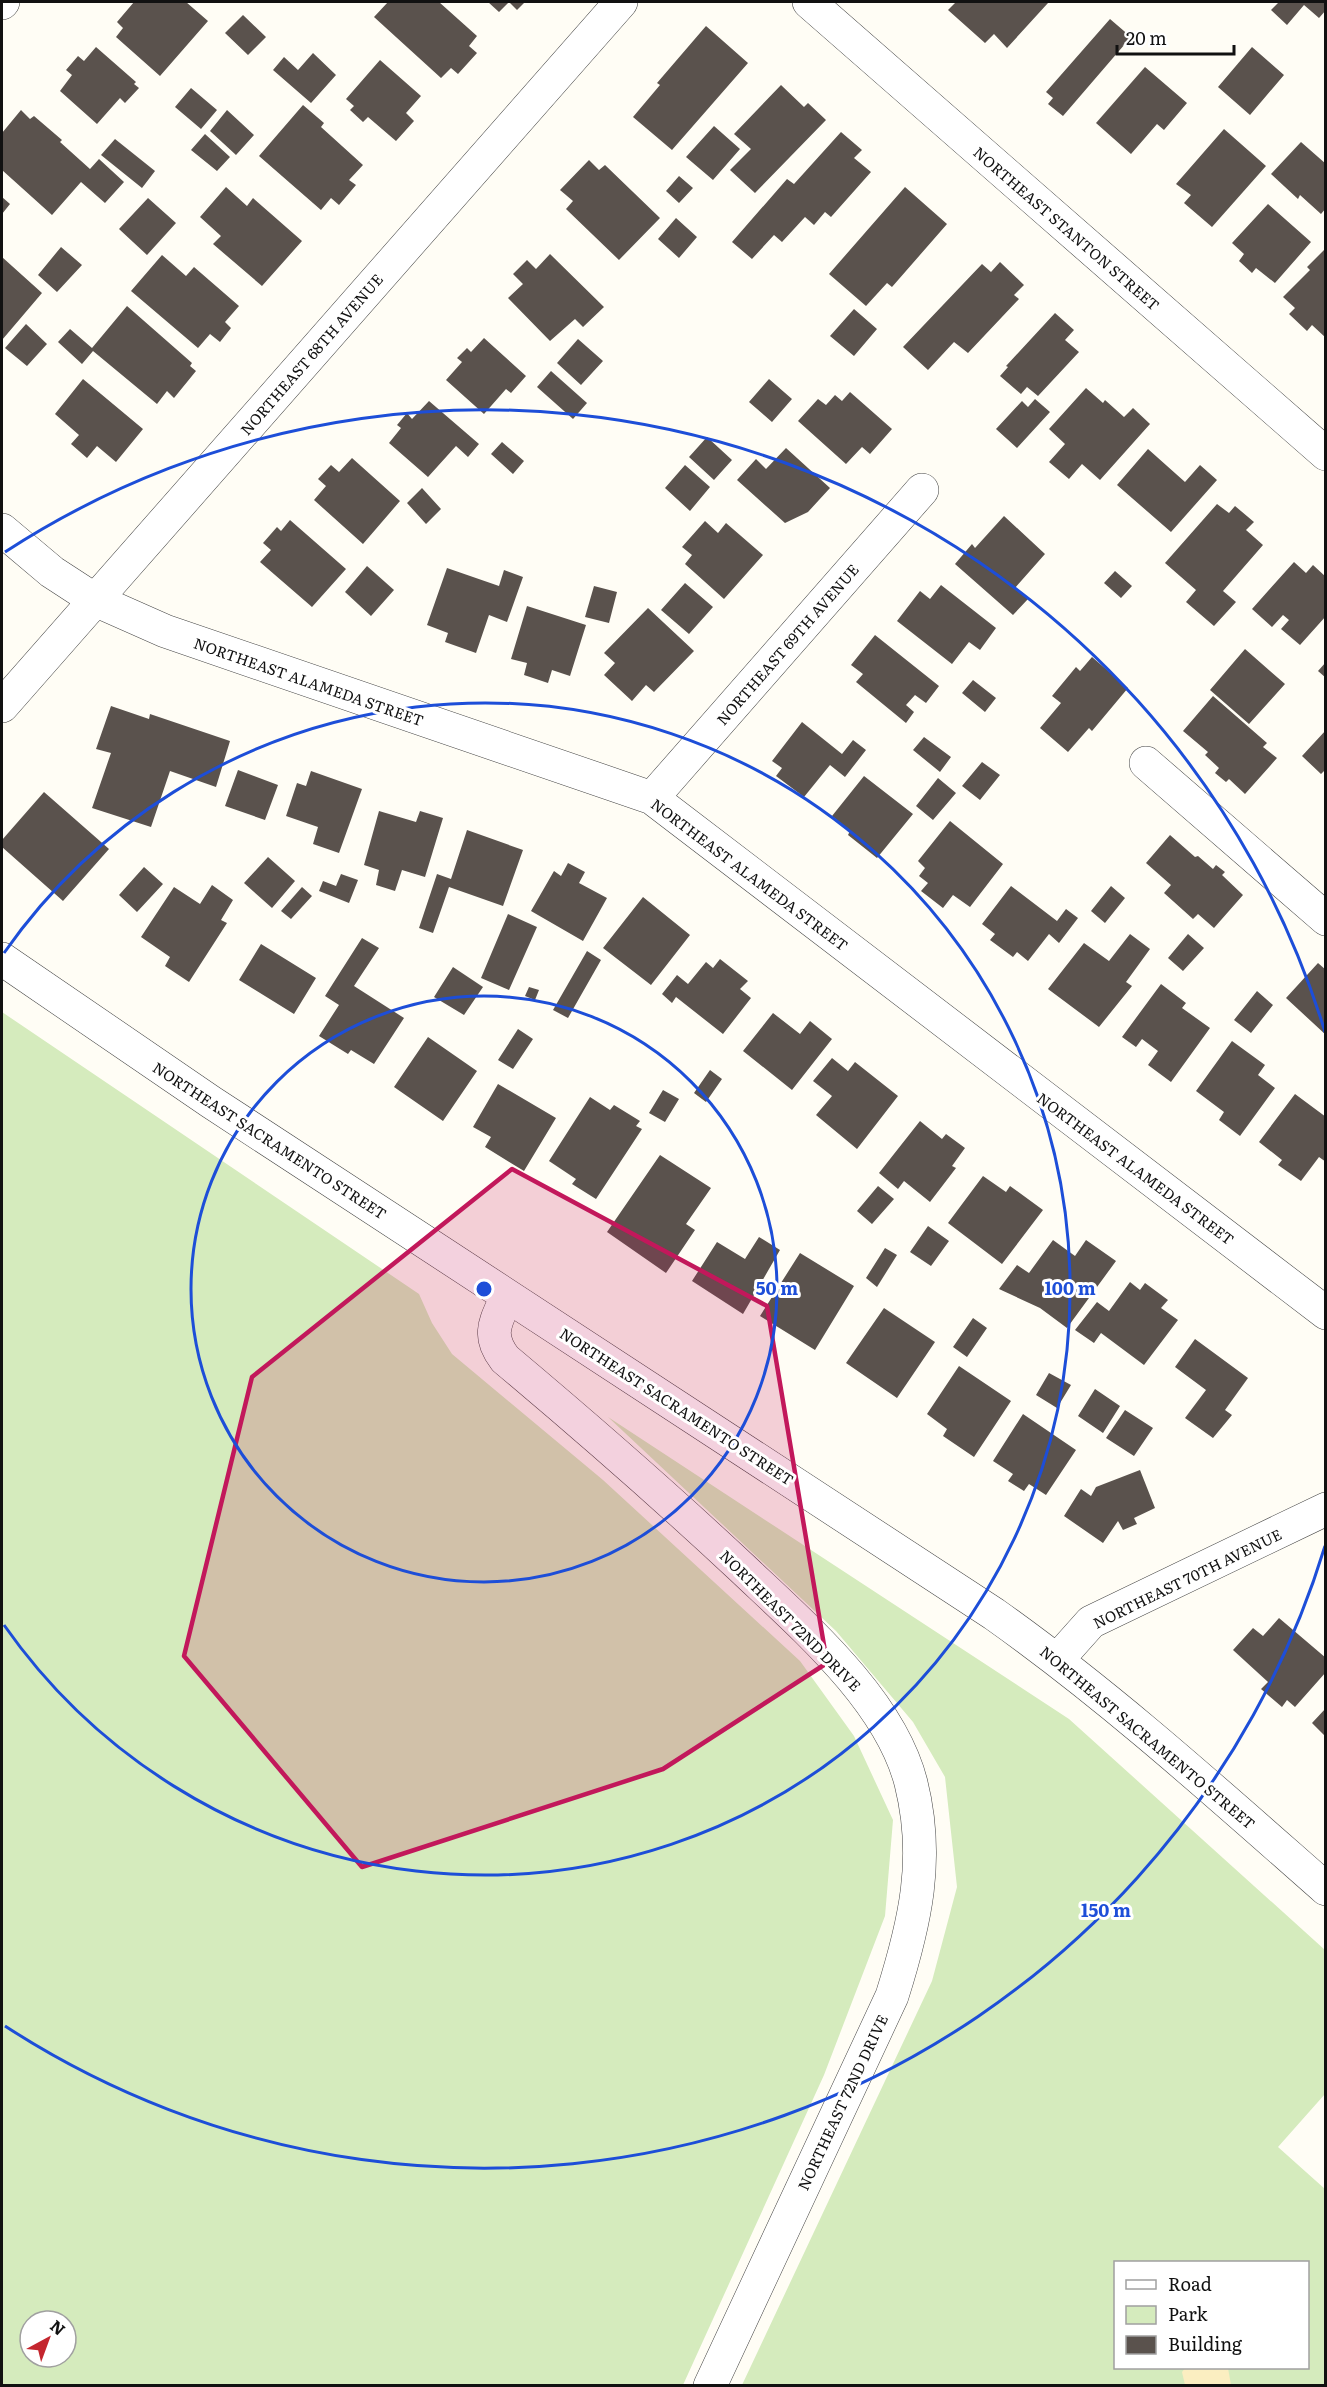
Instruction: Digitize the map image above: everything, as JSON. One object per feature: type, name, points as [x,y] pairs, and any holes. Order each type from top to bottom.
[{"type":"street","name":"NORTHEAST 68TH AVENUE","points":[[2,706],[621,2]]},
{"type":"street","name":"NORTHEAST STANTON STREET","points":[[809,2],[1326,454]]},
{"type":"street","name":"NORTHEAST 69TH AVENUE","points":[[652,798],[922,490]]},
{"type":"street","name":"NORTHEAST ALAMEDA STREET","points":[[2,530],[52,572],[95,600],[165,632],[652,798],[1326,1313]]},
{"type":"street","points":[[1146,763],[1326,919]]},
{"type":"street","name":"NORTHEAST SACRAMENTO STREET","points":[[2,959],[211,1102],[994,1614],[1058,1659],[1220,1795],[1326,1889]]},
{"type":"street","name":"NORTHEAST 72ND DRIVE","points":[[507,1296],[495,1324],[493,1336],[496,1347],[505,1359],[595,1434],[684,1514],[856,1681],[898,1748],[911,1781],[919,1826],[921,1868],[917,1905],[892,1996],[710,2385]]},
{"type":"street","name":"NORTHEAST 70TH AVENUE","points":[[1058,1659],[1091,1622],[1326,1509]]},
{"type":"highlighted area","points":[[512,1169],[767,1306],[827,1663],[663,1769],[362,1867],[184,1656],[252,1377]]},
{"type":"green space","points":[[2,1012],[419,1294],[432,1323],[452,1354],[603,1480],[800,1661],[854,1736],[893,1820],[885,1916],[824,2075],[683,2385],[2,2385]]},
{"type":"green space","points":[[608,1417],[1069,1719],[1325,1950],[1325,2094],[1278,2147],[1325,2189],[1325,2385],[742,2385],[932,1981],[957,1887],[945,1777],[913,1722],[836,1631]]},
{"type":"sand","points":[[1184,2369],[1228,2369],[1231,2385],[1185,2385],[1182,2372]]},
{"type":"building","points":[[134,2],[186,2],[208,21],[160,76],[116,37],[123,28],[117,22]]},
{"type":"building","points":[[388,2],[439,2],[477,36],[469,46],[477,53],[458,74],[451,68],[441,78],[374,17]]},
{"type":"building","points":[[488,2],[509,2],[499,12]]},
{"type":"building","points":[[509,2],[525,2],[517,10]]},
{"type":"building","points":[[956,2],[1048,3],[1007,48],[994,34],[985,43],[948,10]]},
{"type":"building","points":[[1279,2],[1326,2],[1326,10],[1319,18],[1304,5],[1287,25],[1271,10]]},
{"type":"building","points":[[243,15],[266,37],[248,55],[225,33]]},
{"type":"building","points":[[1110,19],[1131,37],[1063,116],[1048,104],[1053,98],[1046,92]]},
{"type":"building","points":[[706,26],[748,63],[672,150],[633,117],[660,85],[657,83]]},
{"type":"building","points":[[96,47],[136,82],[134,84],[139,88],[125,103],[120,98],[97,124],[60,91],[72,75],[66,70],[78,56],[84,61]]},
{"type":"building","points":[[1252,47],[1284,75],[1250,115],[1218,87]]},
{"type":"building","points":[[313,53],[336,75],[311,103],[273,70],[284,57],[298,70]]},
{"type":"building","points":[[380,60],[421,96],[406,113],[414,121],[396,141],[368,117],[363,122],[350,110],[354,106],[346,99]]},
{"type":"building","points":[[1145,67],[1187,103],[1164,130],[1157,124],[1131,154],[1096,123]]},
{"type":"building","points":[[781,85],[804,107],[808,103],[826,120],[755,193],[730,170],[751,149],[734,134]]},
{"type":"building","points":[[191,88],[217,110],[201,129],[175,107]]},
{"type":"building","points":[[303,105],[324,123],[321,127],[363,165],[349,180],[356,185],[339,205],[331,198],[321,210],[259,156]]},
{"type":"building","points":[[21,110],[30,119],[34,116],[62,140],[60,142],[90,169],[99,159],[124,182],[105,203],[81,182],[52,215],[2,170],[2,133]]},
{"type":"building","points":[[227,110],[254,135],[236,155],[210,131]]},
{"type":"building","points":[[714,126],[740,149],[713,180],[686,157]]},
{"type":"building","points":[[1224,129],[1266,166],[1212,227],[1184,203],[1191,195],[1176,184]]},
{"type":"building","points":[[841,132],[862,150],[854,158],[871,172],[831,217],[825,212],[814,225],[805,217],[782,242],[774,235],[752,259],[732,242],[787,179],[794,184]]},
{"type":"building","points":[[205,134],[230,157],[217,171],[191,150]]},
{"type":"building","points":[[115,139],[155,171],[142,188],[101,155]]},
{"type":"building","points":[[1301,142],[1326,164],[1326,208],[1321,214],[1300,195],[1298,199],[1271,174]]},
{"type":"building","points":[[589,160],[599,170],[605,165],[660,218],[619,260],[566,209],[573,201],[560,190]]},
{"type":"building","points":[[679,176],[693,188],[679,203],[666,191]]},
{"type":"building","points":[[226,187],[247,206],[253,198],[302,241],[262,286],[213,244],[221,236],[200,217]]},
{"type":"building","points":[[905,187],[947,224],[892,287],[887,283],[866,306],[829,274]]},
{"type":"building","points":[[2,197],[10,204],[2,214]]},
{"type":"building","points":[[148,198],[176,223],[147,255],[119,229]]},
{"type":"building","points":[[1268,204],[1311,242],[1275,283],[1256,268],[1252,273],[1239,261],[1244,254],[1232,243]]},
{"type":"building","points":[[676,218],[697,237],[679,258],[658,239]]},
{"type":"building","points":[[61,247],[82,265],[57,292],[38,275]]},
{"type":"building","points":[[1324,250],[1326,251],[1326,338],[1312,325],[1307,331],[1289,314],[1295,308],[1283,297],[1310,270],[1307,267]]},
{"type":"building","points":[[550,254],[604,307],[583,327],[575,319],[550,341],[508,298],[523,284],[513,274],[527,260],[536,269]]},
{"type":"building","points":[[162,255],[186,276],[194,267],[239,306],[225,322],[231,328],[220,342],[210,334],[198,348],[131,291]]},
{"type":"building","points":[[2,257],[42,293],[2,340]]},
{"type":"building","points":[[1000,262],[1024,285],[1014,295],[1019,299],[968,353],[954,342],[928,370],[903,347],[982,264],[991,272]]},
{"type":"building","points":[[127,306],[192,363],[190,366],[196,371],[174,398],[167,391],[157,404],[93,351],[82,364],[58,342],[70,329],[92,348]]},
{"type":"building","points":[[854,309],[877,329],[854,356],[830,336]]},
{"type":"building","points":[[1055,313],[1074,330],[1065,340],[1079,352],[1038,396],[1027,387],[1021,394],[1000,376],[1008,367],[1006,366]]},
{"type":"building","points":[[26,324],[47,344],[27,366],[5,348]]},
{"type":"building","points":[[484,338],[526,376],[511,393],[506,389],[484,414],[446,380],[462,362],[457,358],[467,348],[471,352]]},
{"type":"building","points":[[578,339],[603,361],[581,385],[557,363]]},
{"type":"building","points":[[551,371],[587,403],[573,419],[537,387]]},
{"type":"building","points":[[83,379],[143,429],[116,462],[97,446],[87,458],[71,444],[79,435],[55,414]]},
{"type":"building","points":[[769,379],[792,399],[772,422],[749,402]]},
{"type":"building","points":[[1086,388],[1103,403],[1105,400],[1124,417],[1133,408],[1150,424],[1100,480],[1082,464],[1069,479],[1049,462],[1065,444],[1049,429]]},
{"type":"building","points":[[850,392],[892,429],[870,454],[862,447],[846,464],[798,421],[818,399],[826,405],[835,395],[842,401]]},
{"type":"building","points":[[1035,399],[1050,412],[1017,448],[996,429],[1022,401],[1028,407]]},
{"type":"building","points":[[429,401],[479,444],[468,457],[456,446],[428,477],[389,443],[401,428],[397,425],[407,413],[412,419]]},
{"type":"building","points":[[707,437],[732,460],[714,480],[689,457]]},
{"type":"building","points":[[502,442],[524,461],[513,474],[491,454]]},
{"type":"building","points":[[786,448],[830,488],[808,512],[785,523],[737,480],[756,459],[766,469]]},
{"type":"building","points":[[1148,449],[1185,482],[1200,465],[1217,480],[1171,532],[1117,485]]},
{"type":"building","points":[[352,458],[400,501],[363,544],[314,500],[326,486],[318,479],[331,465],[339,472]]},
{"type":"building","points":[[685,465],[710,487],[690,511],[665,488]]},
{"type":"building","points":[[422,488],[441,509],[426,524],[407,503]]},
{"type":"building","points":[[1217,504],[1229,513],[1235,506],[1254,522],[1246,530],[1263,545],[1223,591],[1236,602],[1214,626],[1186,602],[1196,590],[1165,563]]},
{"type":"building","points":[[1004,516],[1045,554],[1015,588],[1028,599],[1013,615],[955,564],[972,544],[975,548]]},
{"type":"building","points":[[290,520],[346,569],[312,607],[260,562],[271,550],[263,543],[277,527],[281,531]]},
{"type":"building","points":[[705,521],[718,533],[726,523],[763,555],[724,599],[685,564],[692,555],[682,547]]},
{"type":"building","points":[[1294,562],[1306,573],[1313,565],[1326,577],[1326,616],[1300,645],[1281,629],[1289,620],[1283,615],[1272,627],[1252,609]]},
{"type":"building","points":[[367,566],[394,590],[371,616],[345,592]]},
{"type":"building","points":[[447,568],[499,586],[504,570],[523,577],[507,622],[489,615],[476,653],[445,642],[448,633],[427,625]]},
{"type":"building","points":[[1115,571],[1132,586],[1121,598],[1104,583]]},
{"type":"building","points":[[685,583],[713,607],[689,634],[661,610]]},
{"type":"building","points":[[941,585],[996,628],[980,650],[969,642],[952,664],[897,621],[920,591],[930,599]]},
{"type":"building","points":[[594,586],[617,592],[609,623],[585,617]]},
{"type":"building","points":[[527,606],[586,625],[570,676],[552,670],[548,683],[524,675],[527,663],[511,659]]},
{"type":"building","points":[[648,608],[694,651],[654,692],[646,685],[632,701],[604,675],[615,663],[604,653]]},
{"type":"building","points":[[875,635],[939,686],[926,703],[915,695],[906,705],[914,712],[906,723],[856,682],[863,674],[851,665]]},
{"type":"building","points":[[1245,649],[1285,684],[1249,724],[1210,690]]},
{"type":"building","points":[[1092,657],[1128,688],[1092,731],[1089,728],[1068,752],[1040,728],[1061,703],[1052,696],[1076,667],[1080,671]]},
{"type":"building","points":[[1326,662],[1326,678],[1318,671]]},
{"type":"building","points":[[973,680],[996,698],[985,712],[962,693]]},
{"type":"building","points":[[1213,696],[1267,743],[1263,747],[1277,758],[1245,794],[1229,779],[1226,782],[1215,773],[1219,768],[1205,755],[1208,752],[1183,731]]},
{"type":"building","points":[[111,706],[149,719],[150,714],[230,741],[216,787],[170,771],[151,827],[92,808],[111,753],[96,749]]},
{"type":"building","points":[[802,722],[842,754],[853,740],[866,750],[845,777],[830,765],[804,797],[776,776],[782,768],[772,761]]},
{"type":"building","points":[[1326,730],[1326,769],[1321,774],[1302,756]]},
{"type":"building","points":[[924,737],[951,757],[940,772],[913,750]]},
{"type":"building","points":[[982,762],[1000,775],[980,800],[962,786]]},
{"type":"building","points":[[238,770],[278,785],[265,820],[225,806]]},
{"type":"building","points":[[311,771],[362,789],[339,853],[313,844],[318,827],[286,816],[297,783],[306,786]]},
{"type":"building","points":[[864,776],[913,814],[877,858],[848,835],[850,831],[832,816]]},
{"type":"building","points":[[938,778],[956,793],[933,820],[916,806]]},
{"type":"building","points":[[44,792],[109,849],[63,901],[2,847],[2,840]]},
{"type":"building","points":[[379,811],[416,822],[420,811],[443,818],[425,877],[402,870],[395,891],[376,885],[379,870],[364,865]]},
{"type":"building","points":[[950,821],[1003,864],[970,907],[953,895],[943,908],[921,891],[928,883],[919,876],[925,868],[918,861]]},
{"type":"building","points":[[467,830],[523,850],[503,906],[449,887],[433,933],[419,928],[437,874],[451,879]]},
{"type":"building","points":[[1170,835],[1195,857],[1198,856],[1213,869],[1216,865],[1225,872],[1222,875],[1243,895],[1214,928],[1198,914],[1193,919],[1164,893],[1171,885],[1146,863]]},
{"type":"building","points":[[268,857],[295,881],[272,908],[244,883]]},
{"type":"building","points":[[568,863],[585,872],[579,883],[607,898],[583,941],[531,911],[554,871],[561,876]]},
{"type":"building","points":[[144,867],[163,884],[137,912],[119,895]]},
{"type":"building","points":[[341,874],[358,880],[349,903],[319,891],[323,881],[336,886]]},
{"type":"building","points":[[212,885],[233,900],[221,920],[227,923],[189,982],[165,966],[170,957],[141,937],[174,887],[200,904]]},
{"type":"building","points":[[1011,886],[1057,921],[1066,909],[1078,918],[1059,943],[1049,934],[1028,961],[1017,952],[1013,957],[990,940],[995,934],[982,924]]},
{"type":"building","points":[[1111,886],[1125,898],[1105,923],[1091,911]]},
{"type":"building","points":[[302,887],[312,896],[291,919],[281,911]]},
{"type":"building","points":[[643,897],[690,935],[651,985],[603,948]]},
{"type":"building","points":[[508,914],[537,927],[509,990],[481,978]]},
{"type":"building","points":[[1130,934],[1150,949],[1126,982],[1132,986],[1099,1027],[1048,989],[1084,943],[1109,961]]},
{"type":"building","points":[[1188,934],[1204,948],[1183,971],[1168,958]]},
{"type":"building","points":[[362,938],[379,948],[354,986],[404,1018],[374,1064],[351,1050],[348,1054],[319,1036],[339,1005],[325,996]]},
{"type":"building","points":[[261,944],[316,978],[294,1014],[239,980]]},
{"type":"building","points":[[587,951],[601,960],[568,1018],[553,1010]]},
{"type":"building","points":[[720,959],[748,981],[740,989],[751,998],[723,1034],[676,997],[672,1003],[662,994],[677,975],[688,984],[706,962],[713,968]]},
{"type":"building","points":[[1318,963],[1326,970],[1326,1035],[1286,998]]},
{"type":"building","points":[[453,967],[483,987],[464,1015],[434,997]]},
{"type":"building","points":[[1161,984],[1186,1003],[1182,1008],[1210,1028],[1171,1082],[1148,1065],[1158,1051],[1142,1039],[1136,1047],[1122,1037]]},
{"type":"building","points":[[529,987],[539,990],[535,1000],[525,996]]},
{"type":"building","points":[[1257,991],[1273,1005],[1251,1033],[1234,1020]]},
{"type":"building","points":[[773,1013],[800,1034],[810,1021],[832,1039],[792,1090],[743,1051]]},
{"type":"building","points":[[518,1029],[533,1039],[513,1069],[498,1060]]},
{"type":"building","points":[[428,1037],[477,1071],[443,1121],[394,1087]]},
{"type":"building","points":[[1232,1041],[1265,1065],[1258,1075],[1275,1088],[1240,1136],[1219,1120],[1224,1112],[1196,1091]]},
{"type":"building","points":[[832,1058],[848,1071],[855,1062],[898,1096],[857,1149],[816,1115],[832,1096],[813,1081]]},
{"type":"building","points":[[710,1070],[722,1079],[706,1102],[694,1093]]},
{"type":"building","points":[[498,1084],[556,1118],[524,1171],[485,1147],[491,1137],[473,1127]]},
{"type":"building","points":[[663,1090],[679,1099],[665,1122],[649,1113]]},
{"type":"building","points":[[1295,1094],[1326,1117],[1326,1162],[1319,1157],[1301,1181],[1278,1165],[1282,1160],[1259,1142]]},
{"type":"building","points":[[590,1097],[610,1110],[614,1105],[640,1121],[636,1126],[642,1129],[596,1199],[572,1184],[576,1179],[549,1161]]},
{"type":"building","points":[[920,1121],[942,1139],[946,1134],[965,1148],[952,1166],[956,1168],[930,1202],[904,1181],[898,1189],[879,1173]]},
{"type":"building","points":[[660,1155],[711,1188],[686,1224],[695,1230],[666,1273],[607,1232]]},
{"type":"building","points":[[983,1176],[1006,1192],[1010,1186],[1043,1210],[1002,1264],[948,1223]]},
{"type":"building","points":[[878,1186],[894,1199],[872,1224],[857,1211]]},
{"type":"building","points":[[928,1226],[949,1241],[931,1266],[910,1252]]},
{"type":"building","points":[[759,1237],[780,1250],[743,1314],[692,1281],[717,1242],[745,1259]]},
{"type":"building","points":[[1053,1240],[1075,1256],[1086,1240],[1116,1261],[1067,1328],[1040,1308],[999,1289],[1017,1265],[1029,1273]]},
{"type":"building","points":[[885,1248],[897,1255],[877,1287],[866,1278]]},
{"type":"building","points":[[800,1253],[854,1286],[815,1350],[760,1316]]},
{"type":"building","points":[[1130,1282],[1140,1290],[1145,1283],[1168,1300],[1161,1308],[1178,1320],[1144,1365],[1101,1333],[1094,1343],[1075,1330],[1097,1302],[1109,1311]]},
{"type":"building","points":[[884,1308],[935,1342],[897,1398],[846,1363]]},
{"type":"building","points":[[973,1318],[987,1328],[967,1357],[953,1347]]},
{"type":"building","points":[[1195,1339],[1248,1378],[1225,1410],[1232,1415],[1213,1438],[1185,1418],[1206,1390],[1175,1367]]},
{"type":"building","points":[[959,1366],[1011,1401],[974,1457],[943,1436],[947,1429],[927,1414]]},
{"type":"building","points":[[1049,1373],[1071,1385],[1057,1408],[1036,1395]]},
{"type":"building","points":[[1095,1389],[1120,1406],[1103,1433],[1078,1416]]},
{"type":"building","points":[[1125,1410],[1153,1428],[1134,1456],[1106,1438]]},
{"type":"building","points":[[1023,1414],[1076,1450],[1046,1495],[1029,1484],[1024,1491],[1008,1481],[1013,1474],[993,1461]]},
{"type":"building","points":[[1140,1470],[1155,1508],[1134,1518],[1137,1524],[1123,1530],[1118,1521],[1103,1543],[1064,1516],[1081,1489],[1091,1496],[1096,1487]]},
{"type":"building","points":[[1279,1618],[1326,1658],[1326,1672],[1295,1707],[1287,1700],[1282,1707],[1261,1689],[1268,1682],[1233,1650],[1253,1628],[1263,1636]]},
{"type":"building","points":[[1326,1708],[1326,1737],[1312,1723]]}]
